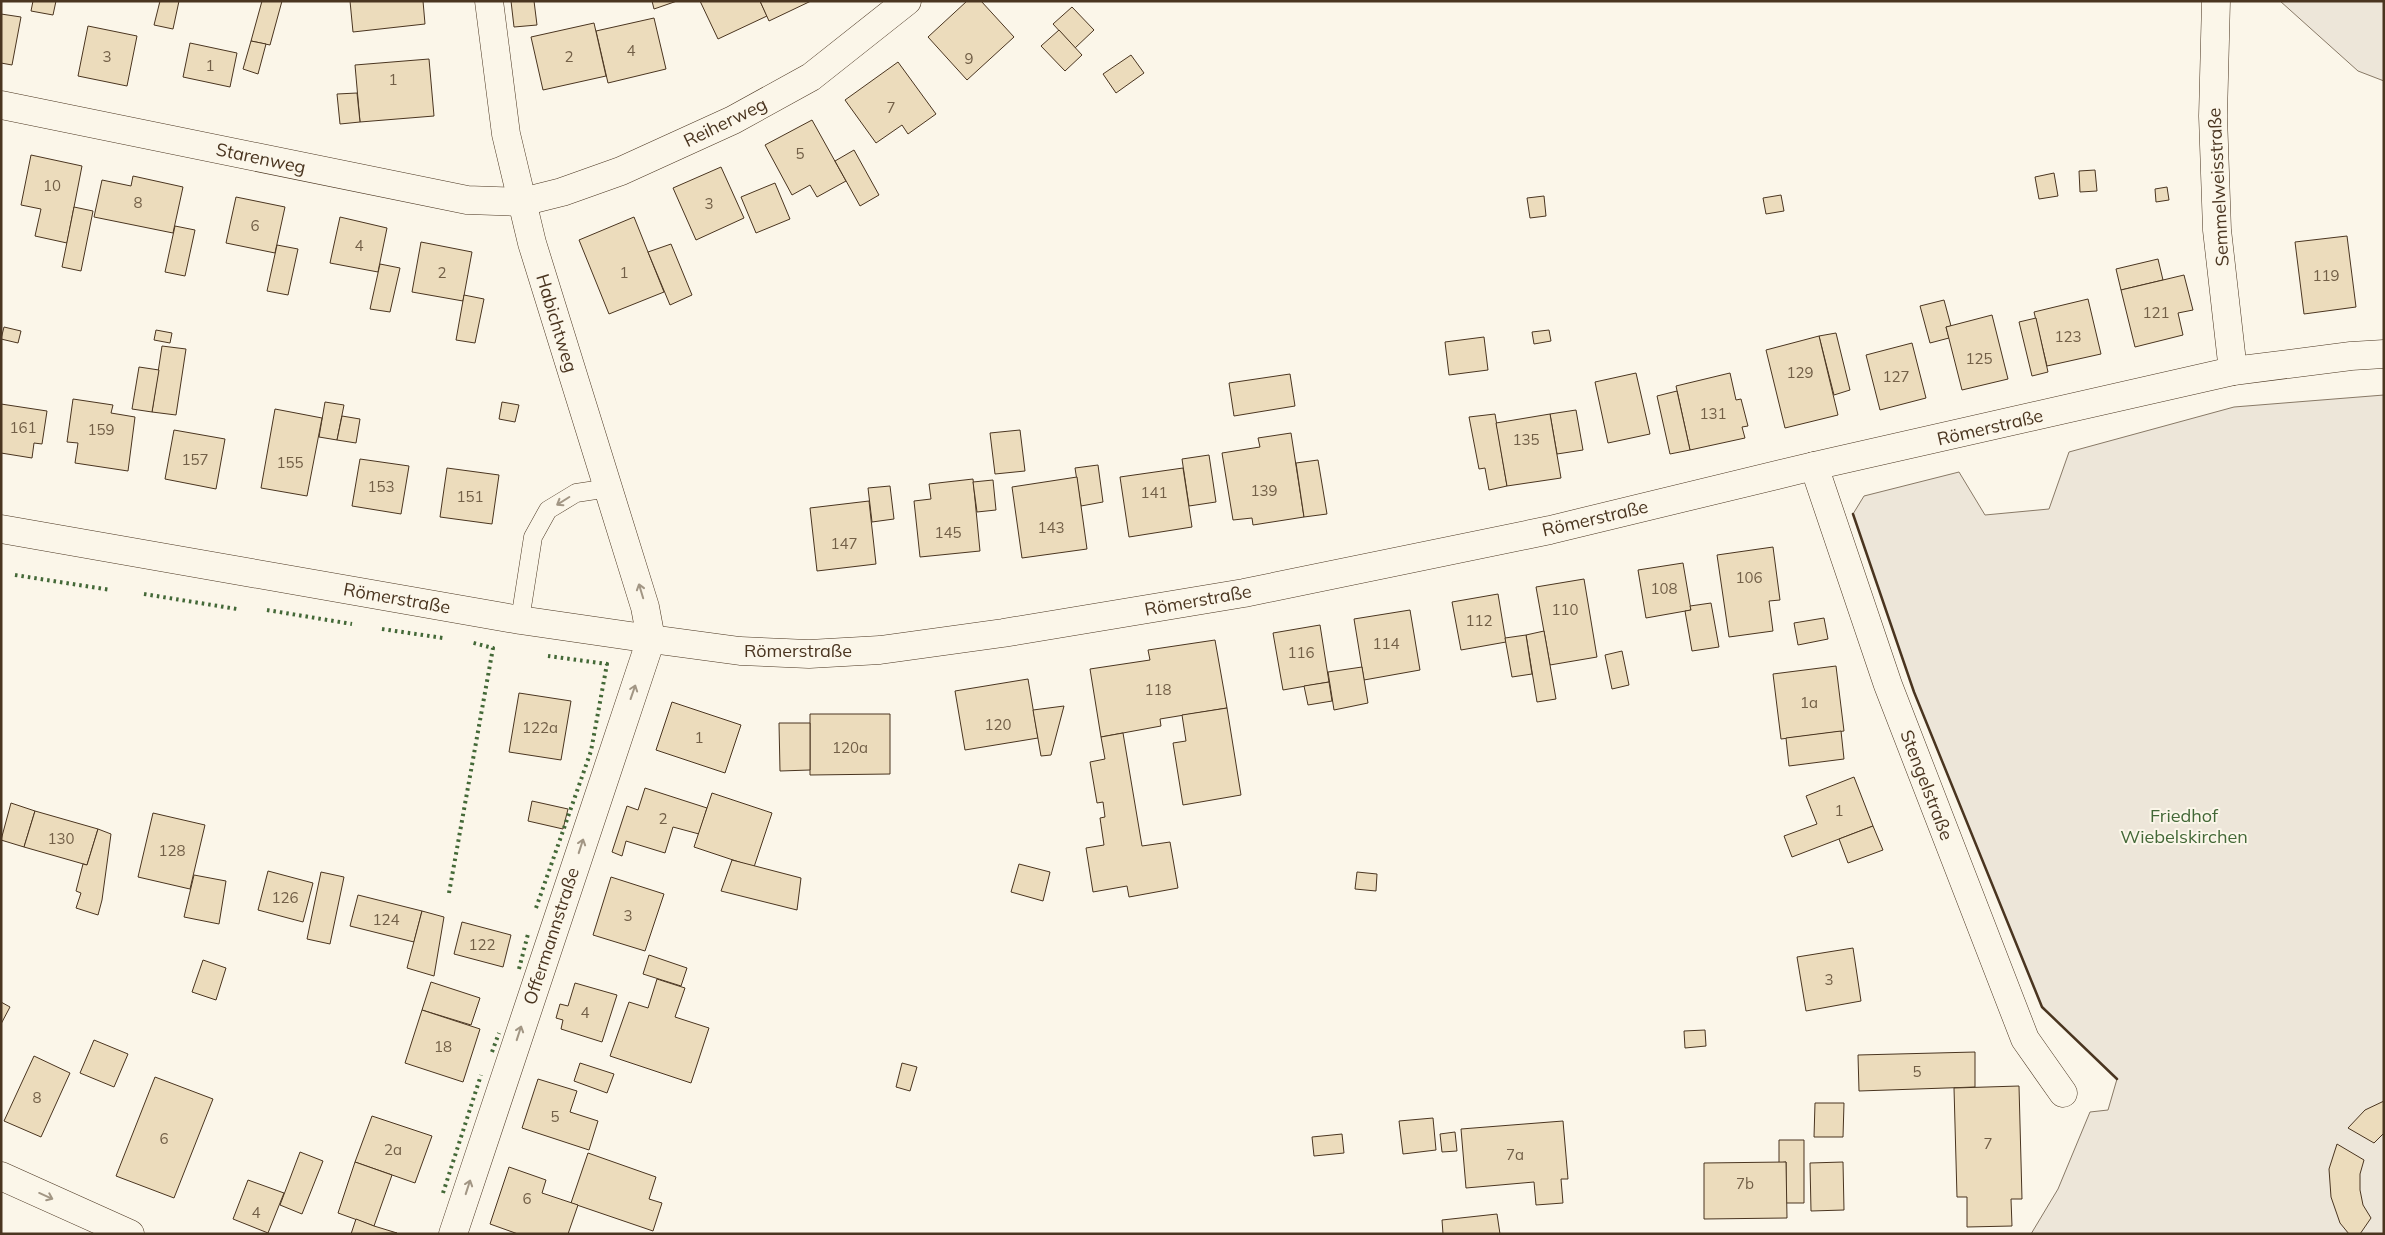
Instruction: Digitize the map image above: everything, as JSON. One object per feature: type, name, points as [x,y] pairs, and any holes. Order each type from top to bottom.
[{"type":"street","name":"Habichtweg","points":[[489,1],[506,134],[532,243],[645,607],[651,639]]},
{"type":"street","name":"Reiherweg","points":[[522,202],[562,192],[621,171],[733,120],[811,77],[907,1]]},
{"type":"street","name":"Semmelweisstraße","points":[[2216,1],[2213,116],[2217,230],[2233,371]]},
{"type":"street","name":"Starenweg","points":[[1,105],[466,200],[522,202]]},
{"type":"street","name":"Römerstraße","points":[[1,529],[520,620],[651,639],[740,651],[809,654],[880,650],[1003,633],[1244,593],[1550,530],[1814,466],[2233,371],[2384,354]]},
{"type":"street","name":"Stengelstraße","points":[[1814,466],[1888,685],[2025,1038],[2064,1092]]},
{"type":"street","name":"Offermannstraße","points":[[453,1234],[651,639]]},
{"type":"street","points":[[1,1176],[130,1234]]},
{"type":"lane","points":[[520,620],[533,537],[548,510],[576,493],[609,488]]},
{"type":"green space","points":[[2280,1],[2384,1],[2384,81],[2358,71]]},
{"type":"green space","name":"Friedhof Wiebelskirchen","points":[[2384,395],[2384,1234],[2031,1234],[2058,1189],[2090,1112],[2108,1110],[2117,1079],[2042,1007],[1914,692],[1853,514],[1864,496],[1959,472],[1985,515],[2049,509],[2069,452],[2234,407]]},
{"type":"building","points":[[33,1],[56,1],[53,15],[31,11]]},
{"type":"building","points":[[160,1],[179,1],[173,29],[154,25]]},
{"type":"building","points":[[262,1],[282,1],[270,45],[251,41]]},
{"type":"building","points":[[350,1],[423,1],[425,24],[353,32]]},
{"type":"building","points":[[511,1],[534,1],[537,25],[514,27]]},
{"type":"building","points":[[652,1],[677,1],[654,9]]},
{"type":"building","points":[[700,1],[760,1],[767,16],[718,39]]},
{"type":"building","points":[[760,1],[811,1],[769,21]]},
{"type":"building","points":[[967,1],[981,1],[1014,37],[967,80],[928,37]]},
{"type":"building","points":[[1072,7],[1094,30],[1075,48],[1053,24]]},
{"type":"building","points":[[1,14],[21,17],[12,65],[1,63]]},
{"type":"building","points":[[654,18],[666,69],[608,83],[596,31]]},
{"type":"building","points":[[594,23],[606,76],[543,90],[531,37]]},
{"type":"building","points":[[88,26],[137,36],[127,86],[78,76]]},
{"type":"building","points":[[1059,30],[1082,55],[1065,71],[1041,46]]},
{"type":"building","points":[[251,41],[266,44],[258,74],[243,69]]},
{"type":"building","points":[[190,43],[237,53],[230,87],[183,77]]},
{"type":"building","points":[[1131,55],[1144,73],[1116,93],[1103,74]]},
{"type":"building","points":[[429,59],[434,116],[360,122],[355,65]]},
{"type":"building","points":[[898,62],[936,114],[908,134],[902,125],[876,143],[845,100]]},
{"type":"building","points":[[357,93],[360,122],[340,124],[337,94]]},
{"type":"building","points":[[812,120],[846,181],[817,197],[810,185],[792,195],[765,145]]},
{"type":"building","points":[[854,150],[879,195],[860,206],[835,161]]},
{"type":"building","points":[[31,155],[82,166],[67,243],[35,236],[41,209],[21,205]]},
{"type":"building","points":[[721,167],[744,218],[696,240],[673,188]]},
{"type":"building","points":[[2095,170],[2097,191],[2080,192],[2079,171]]},
{"type":"building","points":[[2054,173],[2058,196],[2039,199],[2035,177]]},
{"type":"building","points":[[133,176],[183,187],[173,233],[94,217],[102,180],[131,186]]},
{"type":"building","points":[[775,183],[790,219],[756,233],[741,197]]},
{"type":"building","points":[[2167,187],[2169,200],[2156,202],[2155,189]]},
{"type":"building","points":[[1781,195],[1784,211],[1766,214],[1763,198]]},
{"type":"building","points":[[1544,196],[1546,216],[1530,218],[1527,198]]},
{"type":"building","points":[[236,197],[285,207],[275,253],[226,243]]},
{"type":"building","points":[[74,207],[93,211],[81,271],[62,267]]},
{"type":"building","points":[[340,217],[387,228],[378,272],[330,263]]},
{"type":"building","points":[[634,217],[664,292],[609,314],[579,240]]},
{"type":"building","points":[[175,226],[195,230],[185,276],[165,272]]},
{"type":"building","points":[[2347,236],[2356,307],[2304,314],[2295,242]]},
{"type":"building","points":[[421,242],[472,252],[463,301],[412,292]]},
{"type":"building","points":[[671,244],[692,295],[670,305],[648,252]]},
{"type":"building","points":[[277,245],[298,249],[288,295],[267,291]]},
{"type":"building","points":[[2158,259],[2163,280],[2121,290],[2116,269]]},
{"type":"building","points":[[380,264],[400,268],[390,312],[370,309]]},
{"type":"building","points":[[2184,275],[2193,310],[2178,313],[2183,335],[2135,347],[2121,290]]},
{"type":"building","points":[[464,295],[484,299],[475,343],[456,340]]},
{"type":"building","points":[[2088,299],[2101,354],[2047,366],[2034,312]]},
{"type":"building","points":[[1944,300],[1951,326],[1946,327],[1949,338],[1930,343],[1920,306]]},
{"type":"building","points":[[1992,315],[2008,379],[1962,390],[1946,327]]},
{"type":"building","points":[[2036,318],[2048,372],[2032,376],[2019,322]]},
{"type":"building","points":[[4,327],[21,331],[18,343],[1,339]]},
{"type":"building","points":[[156,330],[172,333],[170,343],[154,340]]},
{"type":"building","points":[[1549,330],[1551,341],[1534,344],[1532,332]]},
{"type":"building","points":[[1836,333],[1850,390],[1834,395],[1819,336]]},
{"type":"building","points":[[1819,336],[1838,415],[1785,428],[1766,350]]},
{"type":"building","points":[[1484,337],[1488,370],[1449,375],[1445,342]]},
{"type":"building","points":[[1912,343],[1926,398],[1880,410],[1866,355]]},
{"type":"building","points":[[162,346],[186,349],[176,415],[152,412]]},
{"type":"building","points":[[139,367],[159,370],[152,412],[132,409]]},
{"type":"building","points":[[1636,373],[1650,434],[1608,443],[1595,382]]},
{"type":"building","points":[[1730,373],[1736,400],[1741,399],[1748,426],[1742,427],[1745,438],[1690,450],[1676,386]]},
{"type":"building","points":[[1290,374],[1295,406],[1234,416],[1229,383]]},
{"type":"building","points":[[1677,391],[1690,450],[1670,454],[1657,396]]},
{"type":"building","points":[[73,399],[113,405],[111,413],[135,417],[128,471],[75,463],[78,443],[67,442]]},
{"type":"building","points":[[325,402],[344,405],[337,440],[319,437]]},
{"type":"building","points":[[502,402],[519,405],[515,422],[499,419]]},
{"type":"building","points":[[1,404],[47,411],[42,444],[34,443],[32,458],[1,453]]},
{"type":"building","points":[[275,409],[322,418],[307,496],[261,488]]},
{"type":"building","points":[[1576,410],[1583,450],[1557,454],[1550,414]]},
{"type":"building","points":[[1495,414],[1507,486],[1489,490],[1485,468],[1479,469],[1469,417]]},
{"type":"building","points":[[1550,414],[1561,478],[1507,486],[1496,423]]},
{"type":"building","points":[[342,416],[360,419],[356,443],[337,440]]},
{"type":"building","points":[[174,430],[225,439],[216,489],[165,479]]},
{"type":"building","points":[[1020,430],[1025,471],[995,474],[990,433]]},
{"type":"building","points":[[1291,433],[1304,517],[1253,525],[1252,518],[1233,520],[1222,453],[1260,447],[1258,438]]},
{"type":"building","points":[[1209,455],[1216,502],[1189,506],[1182,459]]},
{"type":"building","points":[[360,459],[409,466],[401,514],[352,506]]},
{"type":"building","points":[[1318,460],[1327,514],[1304,517],[1296,463]]},
{"type":"building","points":[[1098,465],[1103,502],[1081,506],[1075,468]]},
{"type":"building","points":[[447,468],[499,475],[492,524],[440,517]]},
{"type":"building","points":[[1183,468],[1192,527],[1129,537],[1120,477]]},
{"type":"building","points":[[1077,477],[1087,549],[1022,558],[1012,487]]},
{"type":"building","points":[[973,479],[980,551],[920,557],[914,501],[931,499],[929,484]]},
{"type":"building","points":[[993,480],[996,510],[977,512],[973,482]]},
{"type":"building","points":[[890,486],[894,519],[872,522],[868,488]]},
{"type":"building","points":[[869,501],[876,564],[817,571],[810,508]]},
{"type":"building","points":[[1773,547],[1780,600],[1769,601],[1773,631],[1729,637],[1717,555]]},
{"type":"building","points":[[1683,563],[1691,610],[1646,618],[1638,570]]},
{"type":"building","points":[[1584,579],[1597,657],[1550,665],[1536,587]]},
{"type":"building","points":[[1498,594],[1506,642],[1461,650],[1452,602]]},
{"type":"building","points":[[1711,603],[1719,647],[1692,651],[1685,611],[1691,610],[1690,606]]},
{"type":"building","points":[[1410,610],[1420,670],[1364,680],[1354,619]]},
{"type":"building","points":[[1824,618],[1828,639],[1798,645],[1794,623]]},
{"type":"building","points":[[1320,625],[1329,682],[1283,690],[1273,633]]},
{"type":"building","points":[[1544,631],[1556,699],[1537,702],[1526,635]]},
{"type":"building","points":[[1526,635],[1532,674],[1512,677],[1505,638]]},
{"type":"building","points":[[1215,640],[1227,708],[1160,719],[1161,726],[1101,737],[1090,669],[1150,660],[1148,650]]},
{"type":"building","points":[[1622,651],[1629,685],[1612,689],[1605,655]]},
{"type":"building","points":[[1836,666],[1844,731],[1781,739],[1773,674]]},
{"type":"building","points":[[1362,667],[1368,703],[1334,710],[1328,672]]},
{"type":"building","points":[[1028,679],[1038,738],[965,750],[955,691]]},
{"type":"building","points":[[1329,682],[1332,701],[1308,705],[1304,686]]},
{"type":"building","points":[[519,693],[571,701],[561,760],[509,752]]},
{"type":"building","points":[[672,702],[741,725],[725,773],[656,750]]},
{"type":"building","points":[[1064,706],[1051,755],[1041,756],[1033,710]]},
{"type":"building","points":[[1227,708],[1241,795],[1183,805],[1173,743],[1186,741],[1182,715]]},
{"type":"building","points":[[810,714],[890,714],[890,774],[810,775]]},
{"type":"building","points":[[779,723],[810,723],[810,770],[780,771]]},
{"type":"building","points":[[1841,731],[1844,759],[1789,766],[1786,738]]},
{"type":"building","points":[[1123,733],[1142,846],[1170,842],[1178,888],[1129,897],[1127,886],[1093,892],[1086,848],[1104,845],[1100,818],[1105,817],[1103,802],[1097,803],[1090,762],[1105,759],[1101,737]]},
{"type":"building","points":[[1854,777],[1873,826],[1792,857],[1784,836],[1817,824],[1806,796]]},
{"type":"building","points":[[645,788],[707,808],[699,834],[673,827],[665,853],[626,841],[622,856],[612,852],[627,806],[638,810]]},
{"type":"building","points":[[712,793],[772,813],[754,867],[694,847]]},
{"type":"building","points":[[532,801],[568,809],[563,829],[528,821]]},
{"type":"building","points":[[11,803],[35,811],[24,847],[1,840]]},
{"type":"building","points":[[35,811],[98,829],[87,865],[24,847]]},
{"type":"building","points":[[153,813],[205,825],[190,889],[138,877]]},
{"type":"building","points":[[1873,826],[1883,850],[1848,863],[1839,839]]},
{"type":"building","points":[[98,829],[111,834],[102,900],[98,915],[76,908],[81,893],[76,891],[83,864],[87,865]]},
{"type":"building","points":[[732,860],[801,878],[797,910],[721,891]]},
{"type":"building","points":[[1019,864],[1050,872],[1043,901],[1011,892]]},
{"type":"building","points":[[268,871],[313,883],[303,922],[258,910]]},
{"type":"building","points":[[321,872],[344,877],[330,944],[307,939]]},
{"type":"building","points":[[1357,872],[1377,874],[1376,891],[1355,889]]},
{"type":"building","points":[[194,875],[226,881],[219,924],[184,917]]},
{"type":"building","points":[[611,877],[664,894],[645,951],[593,935]]},
{"type":"building","points":[[358,895],[422,911],[414,942],[350,926]]},
{"type":"building","points":[[422,911],[444,917],[434,976],[407,968]]},
{"type":"building","points":[[462,922],[511,935],[503,967],[454,954]]},
{"type":"building","points":[[1853,948],[1861,1001],[1806,1011],[1797,957]]},
{"type":"building","points":[[649,955],[687,968],[681,986],[643,974]]},
{"type":"building","points":[[203,960],[226,968],[216,1000],[192,992]]},
{"type":"building","points":[[657,979],[685,988],[675,1017],[709,1028],[691,1083],[610,1056],[629,1002],[648,1008]]},
{"type":"building","points":[[431,982],[480,998],[471,1025],[422,1010]]},
{"type":"building","points":[[575,983],[617,995],[602,1042],[561,1029],[563,1020],[556,1018],[560,1004],[568,1006]]},
{"type":"building","points":[[1,1002],[10,1007],[1,1024]]},
{"type":"building","points":[[422,1010],[480,1029],[463,1082],[405,1063]]},
{"type":"building","points":[[1705,1030],[1706,1046],[1685,1048],[1684,1031]]},
{"type":"building","points":[[94,1040],[128,1054],[114,1087],[80,1073]]},
{"type":"building","points":[[1975,1052],[1975,1087],[1859,1091],[1858,1055]]},
{"type":"building","points":[[34,1056],[70,1073],[41,1137],[4,1121]]},
{"type":"building","points":[[580,1063],[614,1074],[607,1093],[574,1081]]},
{"type":"building","points":[[902,1063],[917,1067],[910,1091],[896,1087]]},
{"type":"building","points":[[155,1077],[213,1099],[174,1198],[116,1176]]},
{"type":"building","points":[[538,1079],[577,1091],[570,1112],[598,1121],[589,1150],[522,1128]]},
{"type":"building","points":[[2019,1086],[2022,1199],[2011,1199],[2012,1226],[1967,1227],[1967,1197],[1957,1197],[1954,1088]]},
{"type":"building","points":[[2384,1101],[2384,1133],[2374,1143],[2348,1128],[2365,1110]]},
{"type":"building","points":[[1815,1103],[1844,1103],[1843,1137],[1814,1137]]},
{"type":"building","points":[[372,1116],[432,1136],[415,1183],[355,1162]]},
{"type":"building","points":[[1433,1118],[1436,1150],[1403,1154],[1399,1121]]},
{"type":"building","points":[[1563,1121],[1568,1179],[1561,1179],[1563,1203],[1536,1205],[1534,1182],[1466,1188],[1461,1129]]},
{"type":"building","points":[[1455,1132],[1457,1151],[1442,1152],[1440,1134]]},
{"type":"building","points":[[1342,1134],[1344,1153],[1314,1156],[1312,1137]]},
{"type":"building","points":[[1779,1140],[1804,1140],[1804,1203],[1786,1203],[1786,1162],[1779,1163]]},
{"type":"building","points":[[2337,1144],[2364,1160],[2360,1174],[2360,1190],[2363,1205],[2371,1218],[2360,1234],[2349,1234],[2340,1223],[2331,1197],[2329,1169]]},
{"type":"building","points":[[300,1152],[323,1161],[302,1214],[280,1205]]},
{"type":"building","points":[[588,1153],[656,1177],[649,1199],[662,1203],[653,1231],[571,1203]]},
{"type":"building","points":[[355,1162],[392,1175],[374,1226],[338,1213]]},
{"type":"building","points":[[1786,1162],[1787,1218],[1704,1219],[1704,1163]]},
{"type":"building","points":[[1843,1162],[1844,1210],[1811,1211],[1810,1163]]},
{"type":"building","points":[[509,1167],[546,1180],[542,1193],[578,1205],[568,1234],[518,1234],[490,1224]]},
{"type":"building","points":[[248,1180],[284,1193],[268,1233],[233,1219]]},
{"type":"building","points":[[1497,1214],[1500,1234],[1443,1234],[1442,1220]]},
{"type":"building","points":[[356,1219],[374,1226],[397,1233],[351,1234]]},
{"type":"hedge","points":[[15,575],[111,590]]},
{"type":"hedge","points":[[144,594],[237,609]]},
{"type":"hedge","points":[[267,610],[352,624]]},
{"type":"hedge","points":[[382,629],[443,638]]},
{"type":"hedge","points":[[449,893],[493,648],[470,642]]},
{"type":"hedge","points":[[536,908],[591,751],[607,664],[548,656]]},
{"type":"hedge","points":[[519,969],[528,934]]},
{"type":"hedge","points":[[492,1052],[499,1033]]},
{"type":"hedge","points":[[443,1193],[481,1075]]},
{"type":"wall","points":[[1853,514],[1914,692],[2042,1007],[2117,1079]]}]
